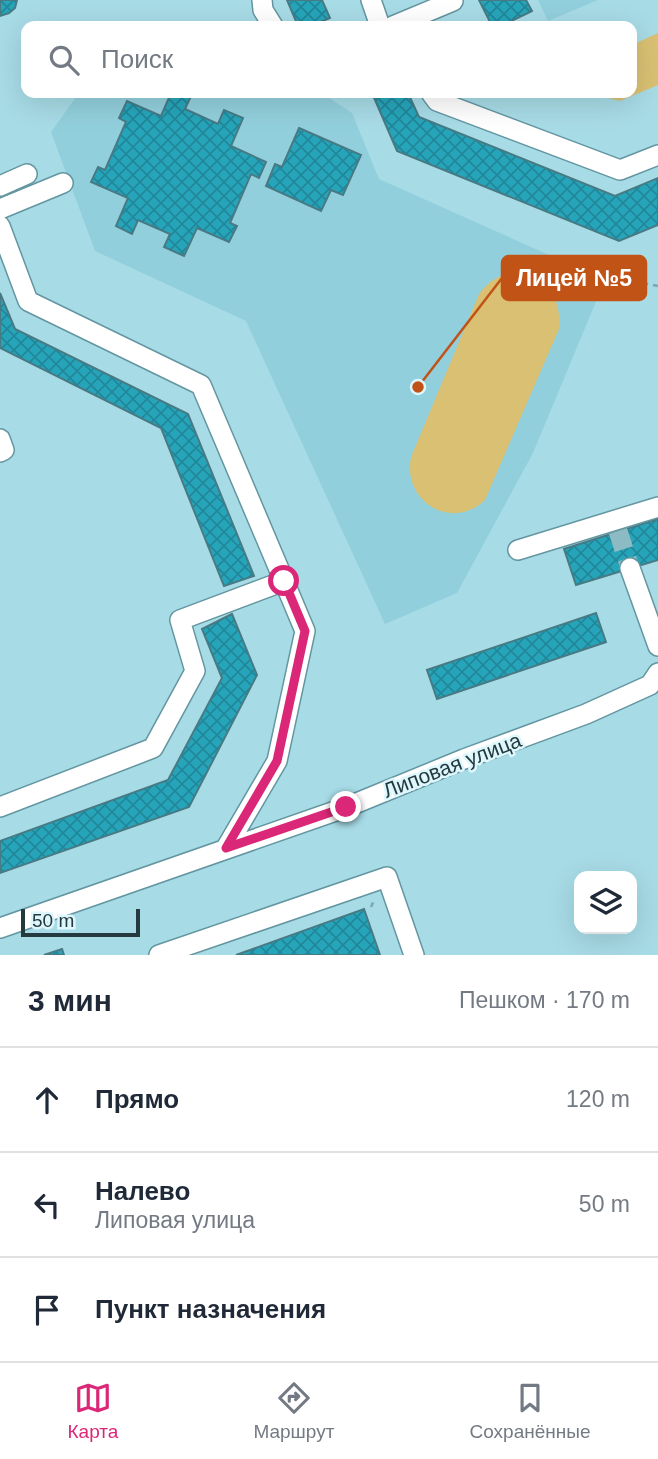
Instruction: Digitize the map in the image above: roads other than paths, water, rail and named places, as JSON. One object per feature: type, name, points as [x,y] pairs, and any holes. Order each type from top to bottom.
[{"type":"street","points":[[262,0],[263,10],[270,21]]},
{"type":"street","points":[[371,0],[378,21]]},
{"type":"street","points":[[405,21],[453,1]]},
{"type":"street","points":[[435,98],[620,170],[658,155]]},
{"type":"street","points":[[0,186],[26,174]]},
{"type":"street","points":[[0,209],[63,183]]},
{"type":"street","points":[[0,226],[28,301],[201,385],[305,631],[277,761],[226,848]]},
{"type":"street","points":[[0,439],[4,450],[0,452]]},
{"type":"street","points":[[518,550],[616,526],[658,507]]},
{"type":"street","points":[[630,568],[658,646]]},
{"type":"street","points":[[0,807],[153,748],[195,671],[180,620],[284,581]]},
{"type":"street","name":"Липовая улица","points":[[0,928],[346,807],[464,759],[586,714],[650,685],[658,673]]},
{"type":"street","points":[[159,955],[387,877],[414,955]]},
{"type":"tunnel","points":[[618,531],[630,568]]},
{"type":"place","name":"Лицей №5","points":[[418,387]]}]
